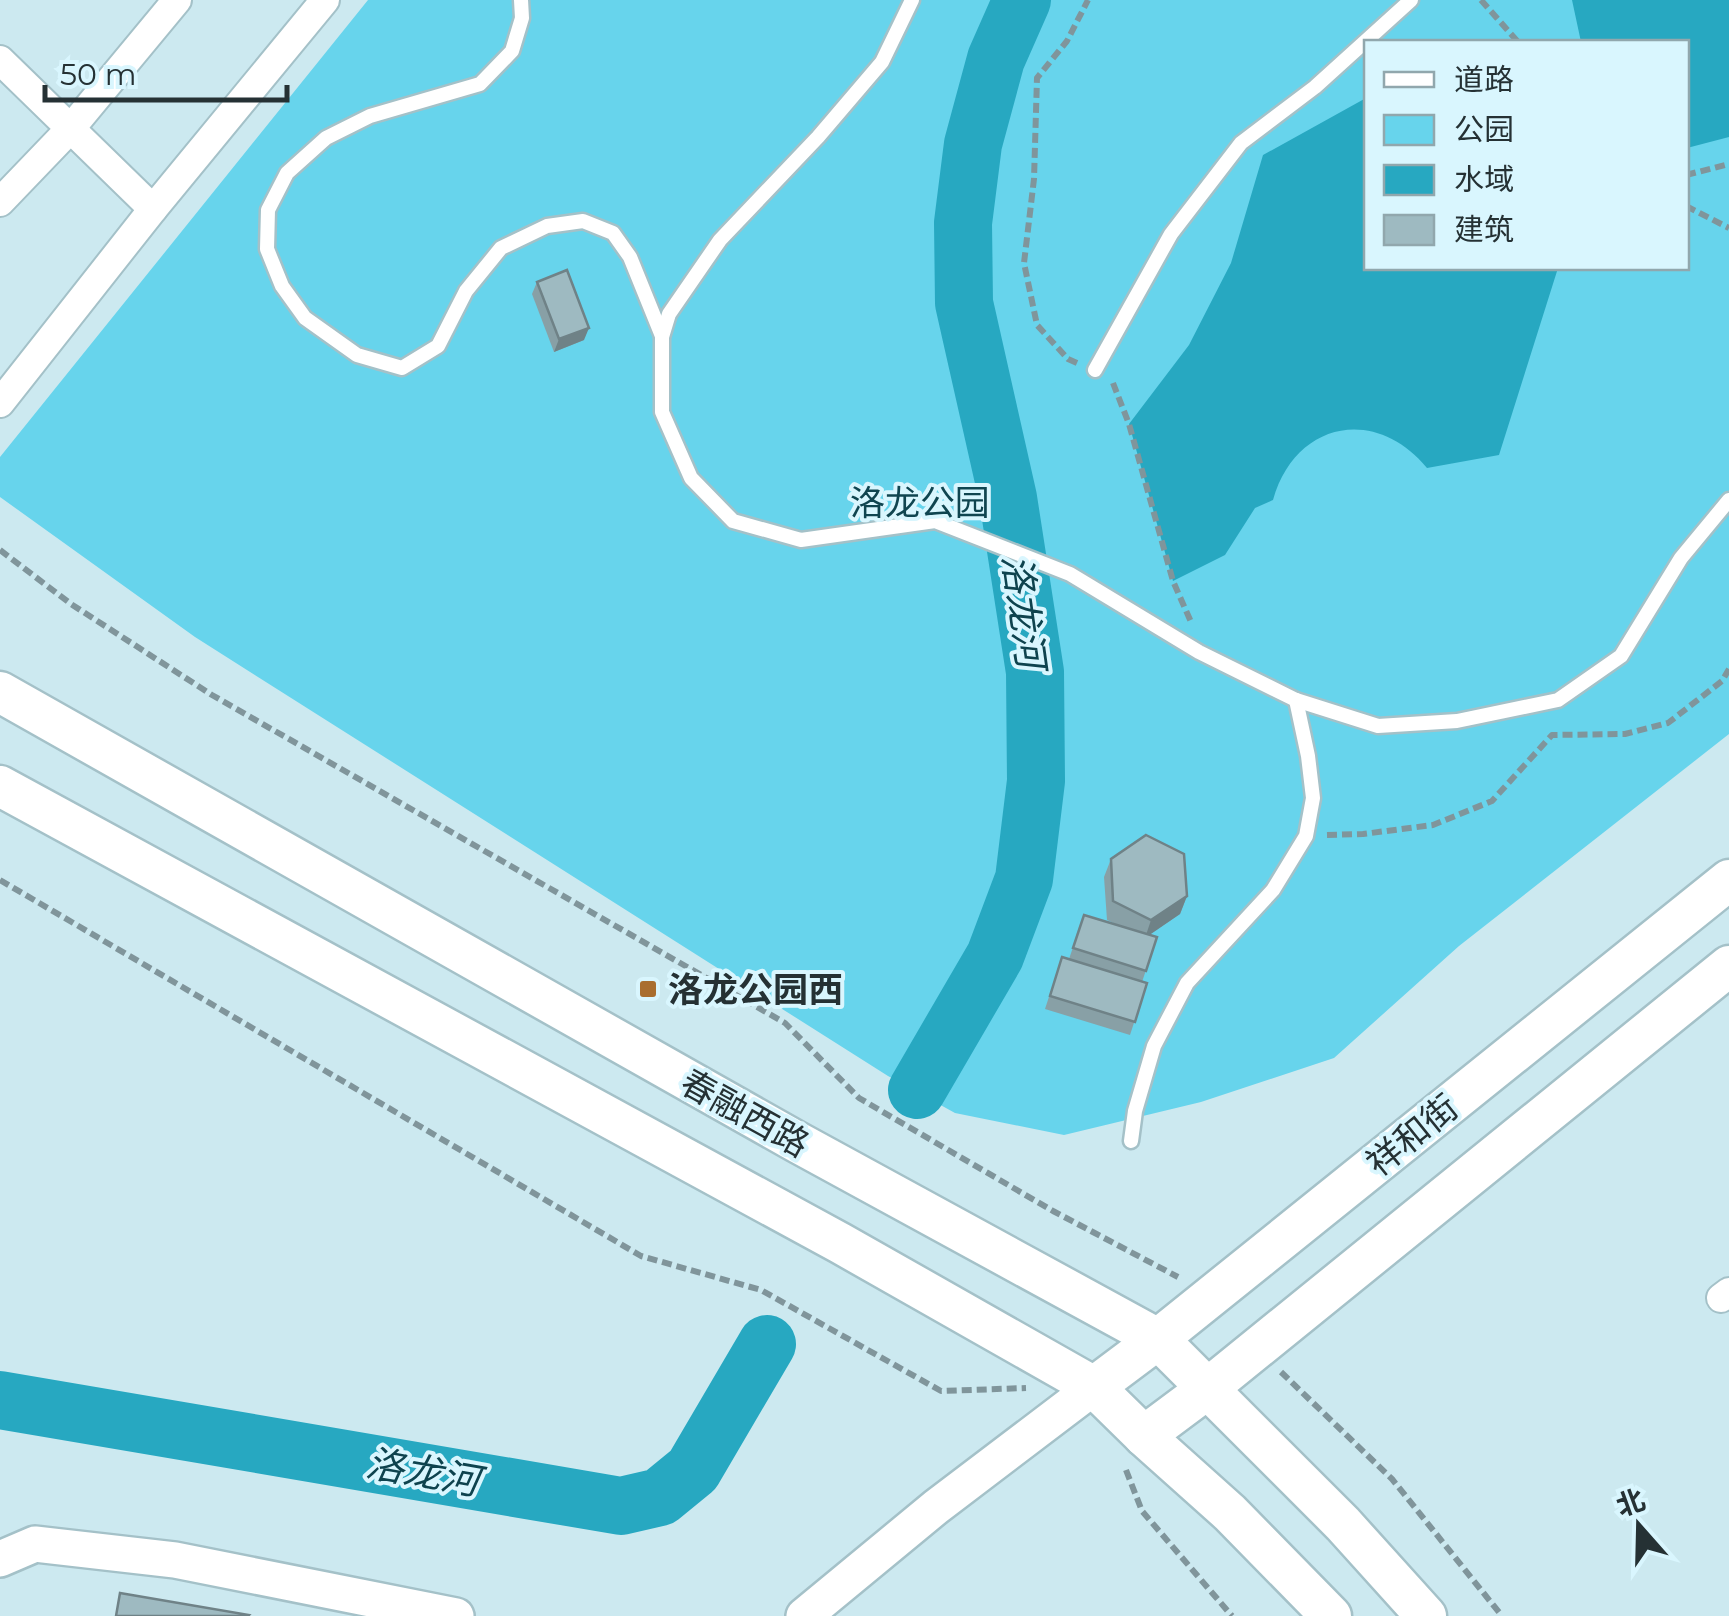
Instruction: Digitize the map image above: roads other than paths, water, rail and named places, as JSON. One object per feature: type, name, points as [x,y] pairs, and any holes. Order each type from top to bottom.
[{"type":"main road","name":"春融西路","points":[[0,692],[813,1151],[1158,1339],[1342,1524],[1426,1616]]},
{"type":"main road","name":"春融西路","points":[[0,786],[840,1243],[1094,1387],[1132,1447],[1230,1513],[1331,1616]]},
{"type":"main road","name":"祥和街","points":[[1094,1387],[1213,1296],[1729,880]]},
{"type":"main road","name":"祥和街","points":[[1132,1447],[1729,966]]},
{"type":"street","points":[[0,202],[71,128],[177,0]]},
{"type":"street","points":[[0,403],[325,0]]},
{"type":"street","points":[[0,60],[154,209]]},
{"type":"street","points":[[804,1616],[936,1507],[1094,1387]]},
{"type":"street","points":[[0,1559],[35,1544],[158,1558],[456,1616]]},
{"type":"lane","points":[[522,0],[522,18],[512,51],[480,84],[370,116],[326,138],[287,173],[268,210],[266,249],[282,286],[305,318],[357,356],[402,368],[438,346],[466,292],[501,248],[548,226],[582,221],[613,233],[630,257],[662,337]]},
{"type":"lane","points":[[912,0],[882,62],[818,137],[720,240],[669,314],[662,337],[662,412],[692,478],[733,521],[801,540],[936,521],[1070,574],[1199,652],[1296,700],[1378,726],[1457,721],[1558,700],[1621,656],[1680,558],[1729,500]]},
{"type":"lane","points":[[1367,40],[1411,0]]},
{"type":"lane","points":[[1095,370],[1171,234],[1241,143],[1315,87],[1364,43]]},
{"type":"lane","points":[[1131,1141],[1135,1111],[1154,1046],[1186,983],[1273,890],[1306,836],[1313,798],[1296,700]]},
{"type":"water","points":[[1572,0],[1729,0],[1729,137],[1689,147],[1689,40],[1581,40]]},
{"type":"water","points":[[1364,99],[1364,270],[1557,270],[1499,455],[1427,468],[1406,448],[1384,435],[1339,431],[1318,439],[1299,453],[1273,500],[1255,508],[1225,555],[1173,581],[1129,424],[1189,345],[1231,263],[1263,155]]},
{"type":"waterway","name":"洛龙河","points":[[917,1090],[995,956],[1024,879],[1036,781],[1035,672],[1008,498],[964,303],[963,223],[973,144],[996,59],[1022,0]]},
{"type":"waterway","name":"洛龙河","points":[[0,1400],[621,1506],[660,1497],[693,1470],[767,1344]]},
{"type":"place","name":"洛龙公园西","points":[[648,989]]},
{"type":"park label","name":"洛龙公园","points":[[920,502]]}]
